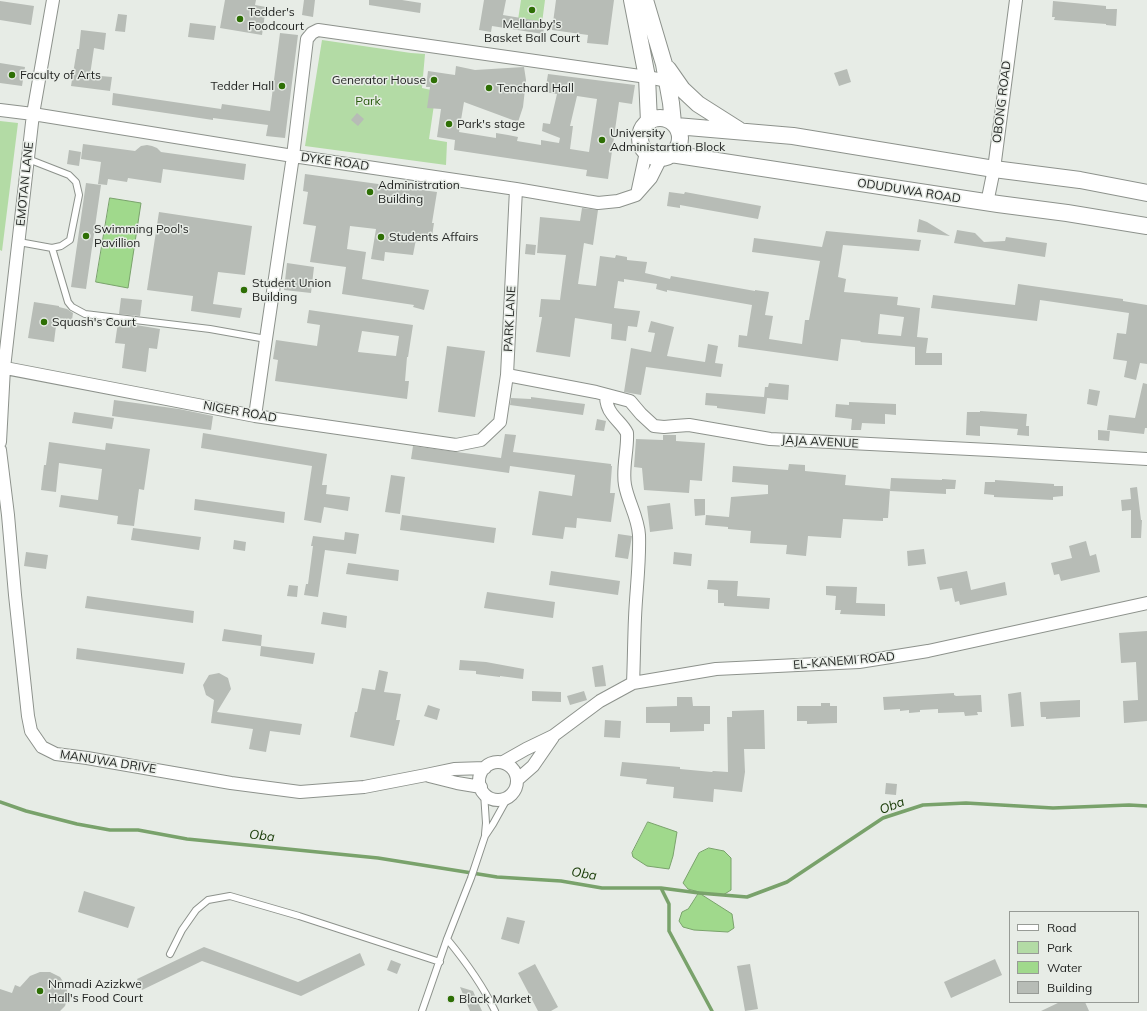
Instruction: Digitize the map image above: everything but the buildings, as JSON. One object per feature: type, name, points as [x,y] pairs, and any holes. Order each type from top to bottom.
[{"type":"street","name":"EMOTAN LANE","points":[[2,368],[19,242],[33,114],[53,0]]},
{"type":"street","points":[[632,0],[647,78],[649,122]]},
{"type":"street","points":[[645,0],[664,64],[674,125]]},
{"type":"street","name":"OBONG ROAD","points":[[987,203],[994,169],[1016,0]]},
{"type":"street","points":[[256,416],[293,156],[307,39],[312,32],[318,30],[668,82]]},
{"type":"street","points":[[664,64],[682,89],[698,104],[742,132]]},
{"type":"street","name":"DYKE ROAD","points":[[0,110],[516,189],[598,203],[618,201],[636,195]]},
{"type":"street","points":[[636,195],[651,178],[666,156],[676,150],[679,144],[679,132],[674,125],[668,120],[661,118],[655,119],[649,122],[642,129],[640,138],[641,143],[646,152],[650,155],[666,156]]},
{"type":"street","points":[[674,125],[793,136],[994,169],[1080,180],[1147,193]]},
{"type":"street","points":[[636,195],[646,152]]},
{"type":"street","name":"ODUDUWA ROAD","points":[[666,156],[987,203],[1067,213],[1147,226]]},
{"type":"street","name":"PARK LANE","points":[[481,440],[500,422],[508,375],[516,189]]},
{"type":"street","points":[[0,442],[2,368]]},
{"type":"street","name":"NIGER ROAD","points":[[2,368],[256,416],[456,445],[481,440]]},
{"type":"street","name":"JAJA AVENUE","points":[[508,375],[606,394],[630,401],[654,426],[664,427],[689,425],[770,439],[982,449],[1147,459]]},
{"type":"street","points":[[606,394],[606,400],[611,413],[627,433],[624,474],[625,485],[639,533],[633,682]]},
{"type":"street","name":"MANUWA DRIVE","points":[[0,450],[28,716],[31,731],[42,747],[56,754],[231,783],[300,792],[364,787],[454,769],[485,768]]},
{"type":"street","name":"EL-KANEMI ROAD","points":[[503,762],[553,736],[600,701],[633,682],[716,669],[859,662],[928,651],[1147,603]]},
{"type":"street","name":"EL-KANEMI ROAD","points":[[517,780],[533,766],[553,736]]},
{"type":"street","points":[[503,762],[509,765],[513,770],[517,780],[516,786],[513,792],[508,796],[502,799],[495,799],[489,797],[482,790],[480,775],[490,764],[503,762]]},
{"type":"street","name":"MANUWA DRIVE","points":[[426,775],[482,790]]},
{"type":"lane","points":[[19,242],[52,248],[61,246],[70,240],[79,195],[76,182],[69,176],[28,159]]},
{"type":"lane","points":[[52,248],[68,302],[72,307],[85,314],[210,330],[266,339]]},
{"type":"lane","points":[[482,790],[486,822],[485,836]]},
{"type":"lane","points":[[422,1011],[485,836],[508,796]]},
{"type":"lane","points":[[170,954],[182,930],[196,910],[208,900],[230,896],[299,916],[440,962]]},
{"type":"lane","points":[[447,939],[468,964],[495,1011]]},
{"type":"green space","name":"Mellanby's Basket Ball Court","points":[[521,0],[545,0],[542,23],[518,20]]},
{"type":"green space","name":"Park","points":[[322,40],[425,54],[422,88],[436,91],[429,139],[447,142],[446,165],[305,146]]},
{"type":"green space","points":[[0,121],[18,123],[2,251],[0,250]]},
{"type":"water","points":[[110,198],[141,203],[128,288],[96,282]]},
{"type":"water","points":[[648,822],[677,832],[669,869],[647,866],[633,857],[632,853]]},
{"type":"water","points":[[709,848],[724,851],[731,858],[731,890],[723,895],[688,889],[683,883],[699,853]]},
{"type":"water","points":[[699,893],[732,914],[734,928],[728,932],[694,930],[683,927],[679,921],[682,912],[688,909]]},
{"type":"waterway","name":"Oba","points":[[0,802],[26,811],[77,824],[110,830],[138,830],[187,839],[378,858],[497,877],[561,881],[602,888],[661,888],[747,897],[787,882],[883,818],[923,805],[966,803],[1053,808],[1129,805],[1147,806]]},
{"type":"waterway","points":[[661,888],[669,904],[669,931],[712,1011]]},
{"type":"place","name":"Mellanby's Basket Ball Court","points":[[532,10]]},
{"type":"place","name":"Tedder's Foodcourt","points":[[240,19]]},
{"type":"place","name":"Faculty of Arts","points":[[12,75]]},
{"type":"place","name":"Generator House","points":[[434,80]]},
{"type":"place","name":"Tedder Hall","points":[[282,86]]},
{"type":"place","name":"Tenchard Hall","points":[[489,88]]},
{"type":"place","name":"Park's stage","points":[[449,124]]},
{"type":"place","name":"University Administartion Block","points":[[602,140]]},
{"type":"place","name":"Administration Building","points":[[370,192]]},
{"type":"place","name":"Swimming Pool's Pavillion","points":[[86,236]]},
{"type":"place","name":"Students Affairs","points":[[381,237]]},
{"type":"place","name":"Student Union Building","points":[[244,290]]},
{"type":"place","name":"Squash's Court","points":[[44,322]]},
{"type":"place","name":"Nnmadi Azizkwe Hall's Food Court","points":[[40,991]]},
{"type":"place","name":"Black Market","points":[[451,999]]}]
